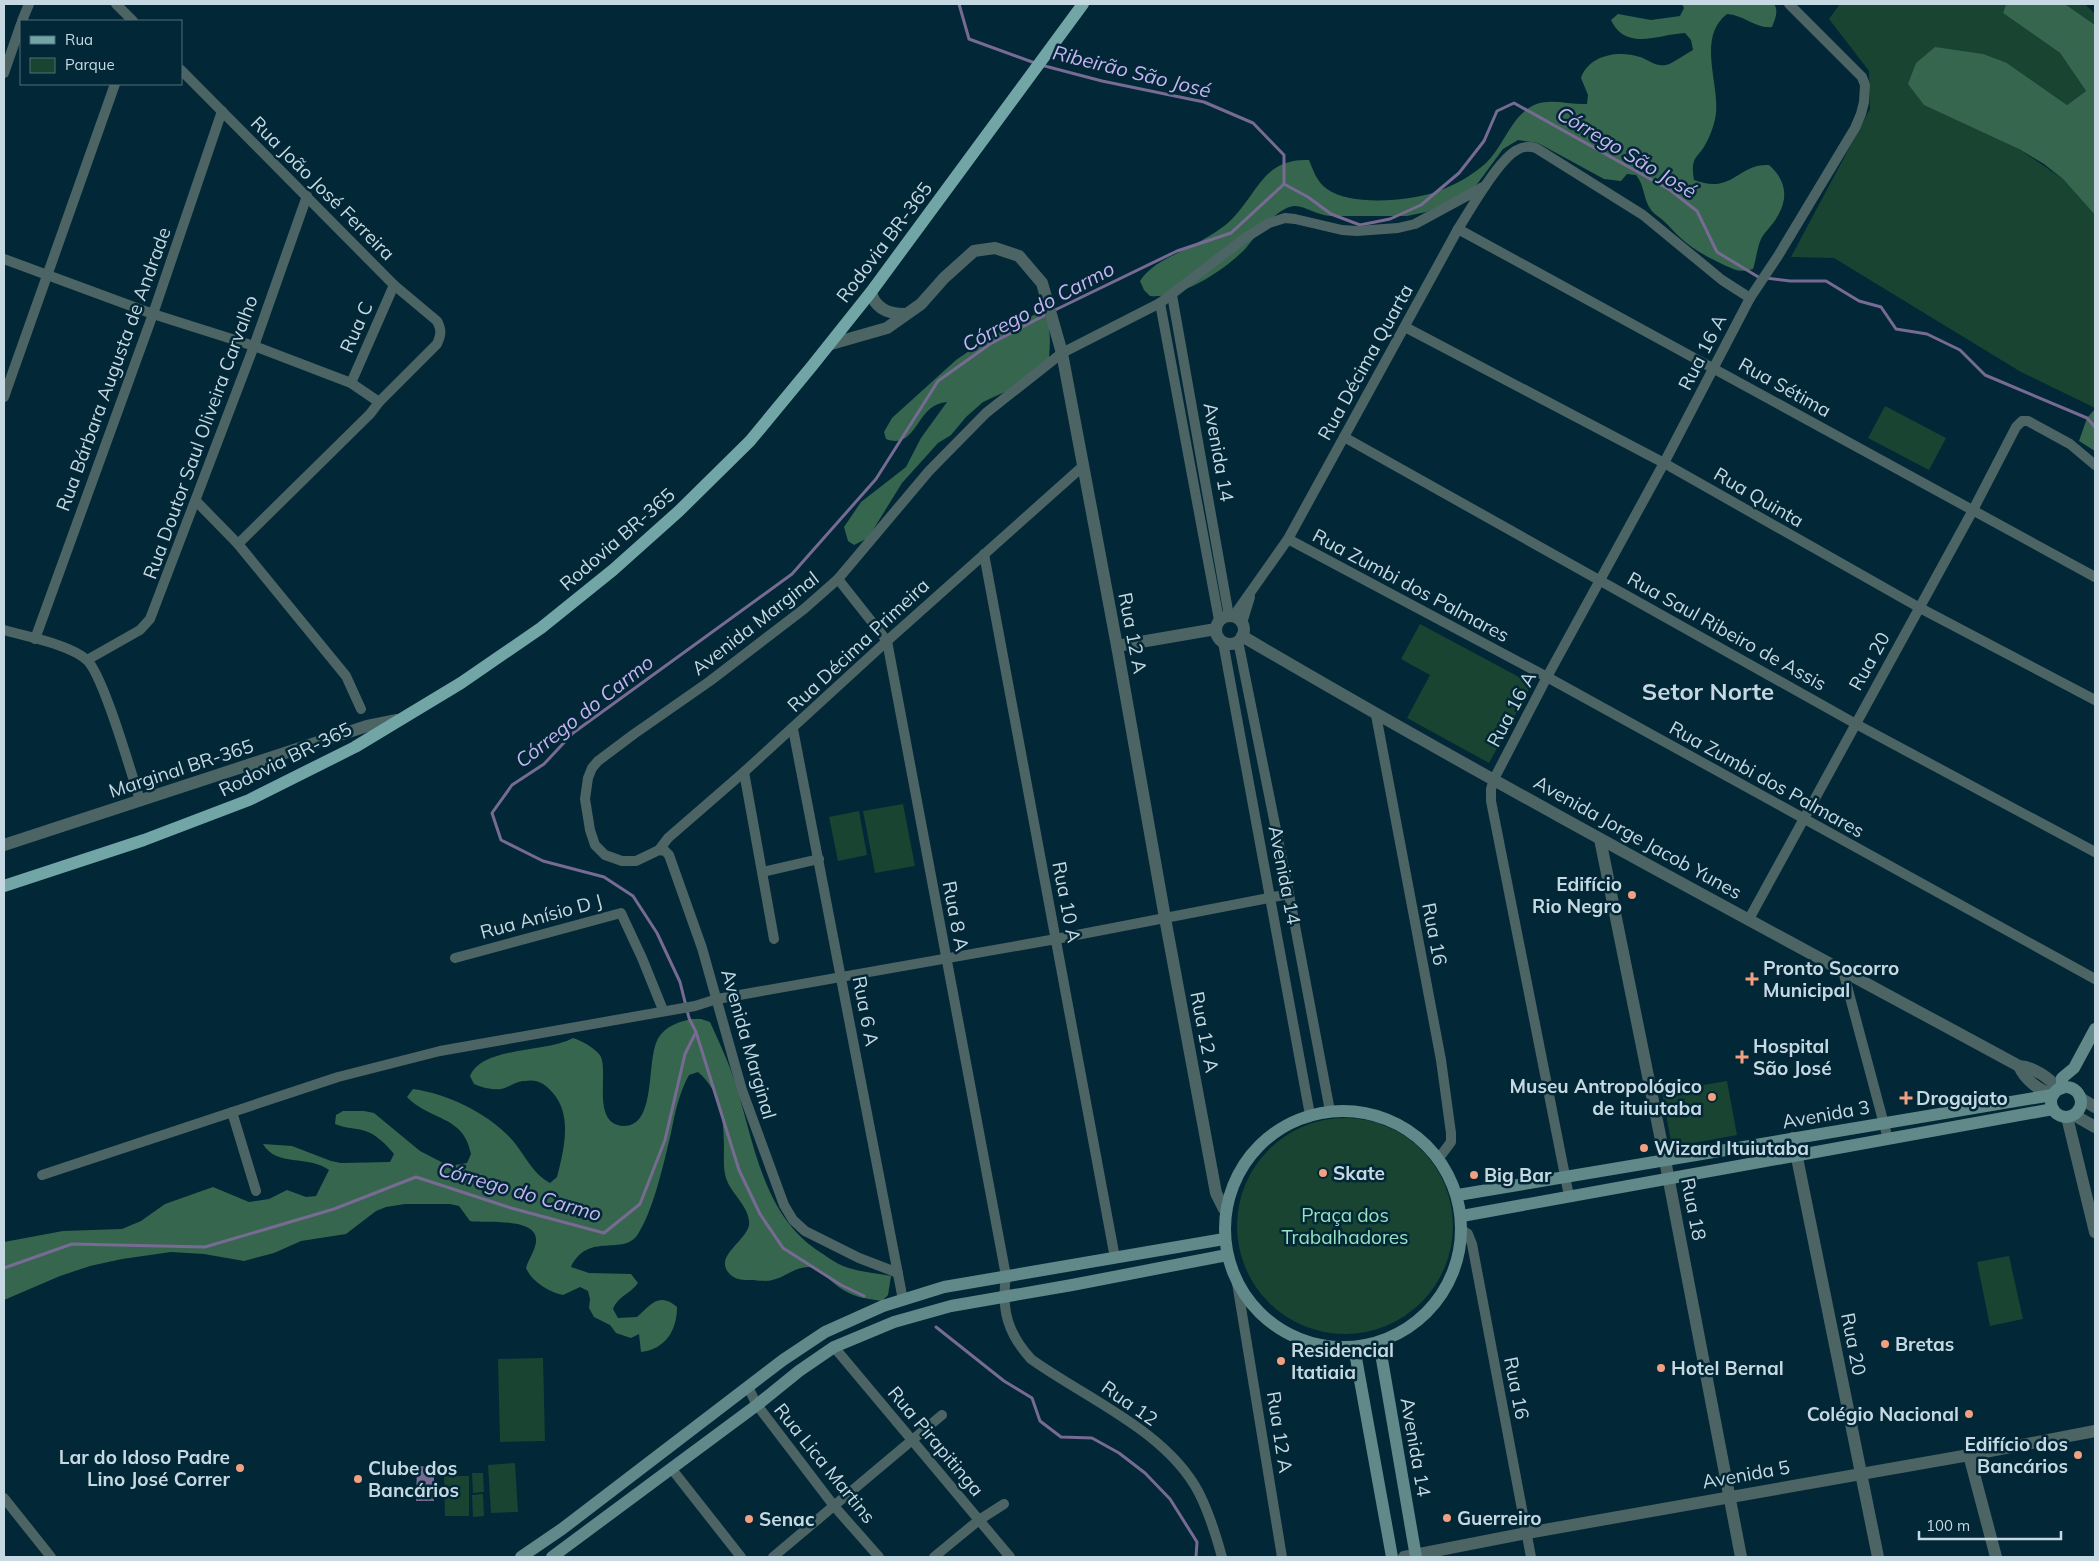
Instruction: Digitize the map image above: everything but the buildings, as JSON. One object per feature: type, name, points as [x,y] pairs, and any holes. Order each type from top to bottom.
[{"type":"main road","name":"Rodovia BR-365","points":[[4,886],[144,840],[249,800],[355,747],[461,683],[541,628],[613,570],[679,511],[750,441],[831,344],[1083,4]]},
{"type":"main road","points":[[2064,1092],[2051,1102],[2053,1109],[2059,1115],[2070,1116],[2079,1110],[2064,1092],[2062,1078],[2074,1068],[2095,1029]]},
{"type":"main road","name":"Avenida 3","points":[[1458,1194],[2064,1092]]},
{"type":"main road","name":"Avenida 3","points":[[1462,1216],[2053,1109]]},
{"type":"main road","points":[[1330,1111],[1372,1114],[1409,1130],[1439,1158],[1458,1194],[1462,1216],[1462,1230],[1461,1248],[1452,1279],[1434,1307],[1409,1328],[1379,1342],[1354,1347],[1320,1344],[1286,1333],[1258,1312],[1237,1283],[1227,1255],[1224,1239],[1224,1209],[1235,1178],[1252,1152],[1279,1129],[1310,1115],[1330,1111]]},
{"type":"main road","points":[[521,1557],[562,1529],[783,1360],[825,1332],[883,1306],[944,1287],[1224,1239]]},
{"type":"main road","points":[[550,1557],[757,1405],[799,1371],[834,1347],[894,1322],[950,1306],[1227,1255]]},
{"type":"main road","name":"Avenida 14","points":[[1379,1342],[1412,1556]]},
{"type":"main road","points":[[1354,1347],[1392,1557]]},
{"type":"street","points":[[23,20],[28,4]]},
{"type":"street","points":[[116,4],[131,20]]},
{"type":"street","name":"Rua 16 A","points":[[1569,1196],[1491,801],[1491,789],[1494,779],[1547,678],[1664,463],[1750,298],[1778,256],[1862,114],[1865,85],[1862,76],[1789,4]]},
{"type":"street","points":[[4,73],[20,29]]},
{"type":"street","name":"Rua João José Ferreira","points":[[182,71],[394,285],[437,321],[441,327],[441,335],[437,344],[379,402]]},
{"type":"street","points":[[4,398],[115,85]]},
{"type":"street","name":"Rua Bárbara Augusta de Andrade","points":[[34,639],[153,314],[222,111]]},
{"type":"street","name":"Rua Décima Quarta","points":[[1231,626],[1253,589],[1288,540],[1458,229],[1485,186],[1511,154],[1525,147],[1536,148],[1643,215],[1722,280],[1750,298]]},
{"type":"street","name":"Avenida Marginal","points":[[898,1273],[859,1258],[805,1231],[793,1220],[784,1205],[742,1090],[717,999],[676,871],[665,851],[659,850],[636,861],[622,861],[605,855],[595,846],[590,830],[585,798],[588,778],[592,768],[598,761],[634,734],[710,681],[804,609],[838,579],[930,471],[986,413],[1062,354],[1160,304],[1245,238],[1269,223],[1285,218],[1342,230],[1357,231],[1398,228],[1415,224],[1485,186]]},
{"type":"street","name":"Rua Doutor Saul Oliveira Carvalho","points":[[87,660],[140,630],[150,619],[254,346],[307,196]]},
{"type":"street","name":"Rua Sétima","points":[[1458,229],[2095,576]]},
{"type":"street","name":"Rua 12 A","points":[[831,344],[887,328],[921,304],[944,278],[974,251],[995,248],[1019,256],[1042,283],[1062,354],[1216,1193],[1224,1209]]},
{"type":"street","points":[[4,259],[153,314],[254,346],[350,384],[379,402],[370,414],[238,544]]},
{"type":"street","name":"Rua C","points":[[350,384],[394,285]]},
{"type":"street","points":[[871,292],[875,304],[885,311],[905,314]]},
{"type":"street","name":"Avenida 14","points":[[1172,295],[1231,626]]},
{"type":"street","name":"Avenida 14","points":[[1160,304],[1289,894],[1330,1111]]},
{"type":"street","name":"Rua Quinta","points":[[1405,327],[1664,463],[1920,608],[2095,700]]},
{"type":"street","name":"Rua 20","points":[[1749,919],[1920,608],[2016,427],[2022,421],[2028,421],[2070,444],[2095,465]]},
{"type":"street","name":"Rua Saul Ribeiro de Assis","points":[[1344,437],[1856,724],[2095,852]]},
{"type":"street","name":"Rua Décima Primeira","points":[[659,850],[668,838],[744,772],[1082,467]]},
{"type":"street","points":[[196,501],[238,544],[346,676],[361,709]]},
{"type":"street","name":"Rua Zumbi dos Palmares","points":[[1288,540],[1547,678],[2095,980]]},
{"type":"street","name":"Rua 10 A","points":[[984,554],[1115,1258]]},
{"type":"street","name":"Rua 8 A","points":[[838,579],[887,641],[1006,1276],[1006,1295]]},
{"type":"street","points":[[1117,646],[1231,626]]},
{"type":"street","name":"Avenida 14","points":[[1231,626],[1218,638],[1223,642],[1310,1115]]},
{"type":"street","name":"Avenida Jorge Jacob Yunes","points":[[1231,626],[1376,715],[1494,779],[1600,840],[2019,1066],[2027,1067],[2039,1073],[2064,1092],[2095,1107]]},
{"type":"street","points":[[4,630],[61,647],[87,660],[96,673],[110,709],[140,800]]},
{"type":"street","name":"Rua 16","points":[[1376,715],[1441,1060],[1451,1142],[1439,1158]]},
{"type":"street","name":"Marginal BR-365","points":[[4,845],[368,726],[399,720]]},
{"type":"street","name":"Rua 6 A","points":[[793,728],[903,1300]]},
{"type":"street","points":[[744,772],[774,939]]},
{"type":"street","name":"Rua 18","points":[[1600,840],[1669,1178],[1741,1557]]},
{"type":"street","points":[[763,872],[818,859]]},
{"type":"street","points":[[42,1175],[338,1077],[440,1050],[695,1006],[717,999],[1056,939],[1289,894]]},
{"type":"street","name":"Rua Anísio D J","points":[[455,958],[621,913],[663,1010]]},
{"type":"street","points":[[1843,971],[1888,1139]]},
{"type":"street","points":[[232,1112],[256,1191]]},
{"type":"street","points":[[2070,1116],[2095,1127]]},
{"type":"street","points":[[2070,1116],[2095,1232]]},
{"type":"street","name":"Rua 20","points":[[1793,1138],[1878,1557]]},
{"type":"street","name":"Rua 16","points":[[1462,1230],[1468,1234],[1472,1244],[1531,1557]]},
{"type":"street","name":"Rua 12 A","points":[[1237,1283],[1282,1557]]},
{"type":"street","name":"Rua 12","points":[[1006,1295],[1006,1319],[1008,1325],[1020,1346],[1031,1359],[1143,1431],[1171,1456],[1187,1475],[1198,1492],[1213,1527],[1222,1557]]},
{"type":"street","name":"Rua Pirapitinga","points":[[834,1347],[1010,1557]]},
{"type":"street","name":"Rua Lica Martins","points":[[748,1387],[757,1405],[834,1506],[879,1557]]},
{"type":"street","points":[[773,1557],[942,1415]]},
{"type":"street","name":"Avenida 5","points":[[1412,1556],[1526,1533],[2095,1431]]},
{"type":"street","points":[[1968,1455],[1996,1557]]},
{"type":"street","points":[[671,1468],[740,1557]]},
{"type":"street","points":[[4,1498],[51,1557]]},
{"type":"street","points":[[934,1557],[978,1520],[1004,1504]]},
{"type":"street","points":[[540,1543],[550,1557]]},
{"type":"green space","points":[[1682,4],[1774,4],[1776,9],[1772,27],[1761,26],[1727,14],[1718,24],[1713,35],[1711,47],[1716,113],[1709,138],[1695,159],[1693,166],[1694,180],[1707,184],[1718,184],[1727,181],[1758,166],[1769,165],[1779,177],[1784,190],[1783,203],[1775,220],[1761,239],[1753,269],[1741,271],[1724,265],[1686,243],[1651,210],[1636,175],[1627,174],[1621,181],[1604,179],[1538,143],[1518,140],[1503,149],[1472,191],[1426,212],[1407,216],[1330,216],[1294,206],[1280,212],[1267,223],[1237,257],[1215,274],[1188,288],[1162,296],[1150,296],[1144,290],[1140,281],[1145,274],[1158,263],[1218,231],[1239,212],[1262,180],[1281,165],[1293,161],[1309,160],[1318,179],[1327,189],[1338,195],[1366,200],[1415,197],[1441,190],[1459,182],[1486,163],[1519,116],[1534,105],[1546,102],[1587,104],[1588,95],[1581,78],[1590,64],[1597,59],[1623,54],[1640,57],[1659,65],[1666,65],[1693,50],[1691,40],[1685,33],[1644,39],[1634,38],[1625,36],[1617,30],[1611,20],[1618,14],[1651,20],[1680,16],[1684,8]]},
{"type":"green space","points":[[1840,4],[2006,4],[2003,13],[2060,53],[2086,91],[2067,105],[2007,63],[2019,149],[2063,179],[2095,215],[2095,408],[2021,372],[1834,258],[1791,257],[1870,109],[1869,71],[1829,19]]},
{"type":"green space","points":[[2006,4],[2065,4],[2095,25],[2095,215],[2063,179],[2044,164],[2019,149],[1924,105],[1908,84],[1916,63],[1935,47],[1983,54],[2007,63],[2067,105],[2086,91],[2060,53],[2003,13]]},
{"type":"green space","points":[[2065,4],[2085,4],[2095,14],[2095,25]]},
{"type":"green space","points":[[1042,311],[1049,327],[1049,358],[1022,384],[983,402],[966,417],[951,435],[938,443],[902,483],[868,538],[854,545],[848,541],[844,527],[861,502],[906,467],[921,438],[947,402],[928,410],[905,439],[896,441],[886,439],[884,432],[892,418],[956,360],[991,336]]},
{"type":"green space","points":[[1885,406],[1946,438],[1929,470],[1868,438]]},
{"type":"green space","points":[[2095,409],[2095,451],[2079,441],[2087,418]]},
{"type":"green space","points":[[1420,624],[1532,684],[1489,763],[1407,718],[1430,675],[1401,659]]},
{"type":"green space","points":[[903,804],[915,866],[875,873],[863,811]]},
{"type":"green space","points":[[859,811],[867,855],[838,861],[829,817]]},
{"type":"green space","points":[[691,1019],[701,1019],[710,1022],[730,1068],[761,1170],[771,1195],[784,1217],[801,1237],[843,1266],[891,1276],[888,1295],[882,1301],[863,1298],[841,1289],[817,1270],[808,1267],[803,1267],[767,1281],[738,1279],[732,1276],[726,1269],[727,1256],[747,1231],[749,1219],[744,1207],[726,1178],[720,1107],[712,1088],[698,1072],[689,1075],[683,1089],[658,1185],[649,1212],[638,1234],[632,1241],[624,1244],[596,1247],[587,1250],[578,1256],[571,1267],[589,1273],[631,1274],[638,1283],[615,1305],[613,1309],[618,1318],[637,1317],[650,1305],[659,1300],[665,1300],[677,1307],[672,1331],[663,1343],[650,1350],[641,1352],[639,1334],[631,1338],[616,1333],[610,1325],[594,1317],[589,1308],[590,1299],[588,1291],[580,1287],[563,1295],[547,1289],[532,1278],[526,1268],[536,1242],[535,1234],[529,1228],[510,1223],[470,1221],[459,1206],[450,1204],[405,1204],[386,1207],[376,1211],[346,1234],[301,1241],[274,1253],[244,1261],[204,1254],[171,1252],[122,1259],[90,1266],[60,1276],[4,1300],[4,1242],[63,1231],[122,1229],[141,1221],[165,1204],[213,1187],[249,1202],[269,1199],[287,1190],[306,1197],[316,1196],[329,1170],[312,1163],[276,1156],[263,1144],[292,1146],[341,1163],[390,1162],[394,1154],[376,1136],[367,1131],[335,1124],[336,1115],[343,1111],[374,1113],[420,1151],[449,1166],[467,1163],[471,1154],[467,1141],[461,1132],[454,1125],[426,1111],[407,1097],[413,1089],[441,1095],[481,1114],[514,1142],[534,1170],[550,1183],[557,1177],[564,1144],[565,1121],[559,1101],[546,1086],[537,1081],[520,1082],[499,1089],[486,1088],[474,1084],[470,1076],[477,1066],[501,1055],[561,1043],[573,1038],[576,1039],[599,1054],[602,1061],[604,1106],[607,1116],[613,1123],[624,1126],[635,1123],[642,1115],[649,1089],[652,1060],[659,1037],[669,1027]]},
{"type":"green space","points":[[1727,1081],[1737,1135],[1672,1147],[1662,1092]]},
{"type":"green space","name":"Praça dos Trabalhadores","points":[[1334,1118],[1356,1118],[1386,1126],[1405,1136],[1422,1149],[1435,1166],[1445,1185],[1453,1215],[1453,1237],[1445,1267],[1435,1286],[1422,1303],[1405,1316],[1376,1330],[1356,1334],[1334,1334],[1314,1330],[1294,1321],[1276,1310],[1261,1295],[1241,1257],[1237,1237],[1237,1215],[1241,1195],[1250,1175],[1261,1157],[1276,1142],[1314,1122]]},
{"type":"green space","points":[[2009,1256],[2023,1319],[1990,1326],[1977,1262]]},
{"type":"green space","points":[[543,1358],[545,1441],[500,1442],[498,1359]]},
{"type":"green space","points":[[515,1463],[518,1512],[491,1513],[488,1465]]},
{"type":"green space","points":[[472,1473],[483,1473],[484,1492],[473,1493]]},
{"type":"green space","points":[[444,1476],[469,1476],[469,1516],[445,1516]]},
{"type":"green space","points":[[483,1494],[484,1516],[473,1517],[472,1495]]},
{"type":"shaded area","points":[[417,1466],[434,1467],[434,1501],[416,1501]]},
{"type":"waterway","name":"Ribeirão São José","points":[[959,4],[969,39],[1035,63]]},
{"type":"waterway","name":"Ribeirão São José","points":[[1041,65],[1102,81],[1204,102],[1253,123],[1284,155],[1284,184]]},
{"type":"waterway","name":"Córrego São José","points":[[1284,184],[1308,197],[1331,214],[1360,225],[1390,219],[1421,205],[1459,173],[1484,141],[1497,111],[1514,103],[1670,190],[1697,211],[1717,252],[1760,278]]},
{"type":"waterway","name":"Córrego do Carmo","points":[[1053,311],[1177,251],[1231,233],[1284,184]]},
{"type":"waterway","name":"Córrego São José","points":[[1766,278],[1790,281],[1826,281],[1859,301],[1881,307],[1896,329],[1927,334],[1960,350],[1985,375],[2087,418],[2095,427]]},
{"type":"waterway","name":"Córrego do Carmo","points":[[864,1296],[841,1285],[783,1248],[760,1214],[739,1170],[696,1032],[689,1018],[680,982],[657,933],[633,896],[604,877],[543,861],[501,840],[492,813],[512,785],[544,764],[573,733],[792,574],[876,479],[938,381],[990,344],[1047,314]]},
{"type":"waterway","name":"Córrego do Carmo","points":[[4,1268],[72,1244],[205,1247],[334,1209],[416,1177],[511,1208],[604,1233],[640,1204],[665,1140],[685,1054],[696,1032]]},
{"type":"waterway","points":[[936,1327],[1004,1381],[1032,1398],[1040,1421],[1061,1437],[1092,1438],[1119,1453],[1145,1473],[1170,1499],[1197,1542],[1196,1557]]},
{"type":"place","name":"Edifício Rio Negro","points":[[1632,895]]},
{"type":"place","name":"Pronto Socorro Municipal","points":[[1752,979]]},
{"type":"place","name":"Hospital São José","points":[[1742,1057]]},
{"type":"place","name":"Museu Antropológico de ituiutaba","points":[[1712,1097]]},
{"type":"place","name":"Drogajato","points":[[1906,1098]]},
{"type":"place","name":"Wizard Ituiutaba","points":[[1644,1148]]},
{"type":"place","name":"Skate","points":[[1323,1173]]},
{"type":"place","name":"Big Bar","points":[[1474,1175]]},
{"type":"place","name":"Bretas","points":[[1885,1344]]},
{"type":"place","name":"Residencial Itatiaia","points":[[1281,1361]]},
{"type":"place","name":"Hotel Bernal","points":[[1661,1368]]},
{"type":"place","name":"Colégio Nacional","points":[[1969,1414]]},
{"type":"place","name":"Edifício dos Bancários","points":[[2078,1455]]},
{"type":"place","name":"Lar do Idoso Padre Lino José Correr","points":[[240,1468]]},
{"type":"place","name":"Clube dos Bancários","points":[[358,1479]]},
{"type":"place","name":"Guerreiro","points":[[1447,1518]]},
{"type":"place","name":"Senac","points":[[749,1519]]},
{"type":"district","name":"Setor Norte","points":[[1708,691]]}]
